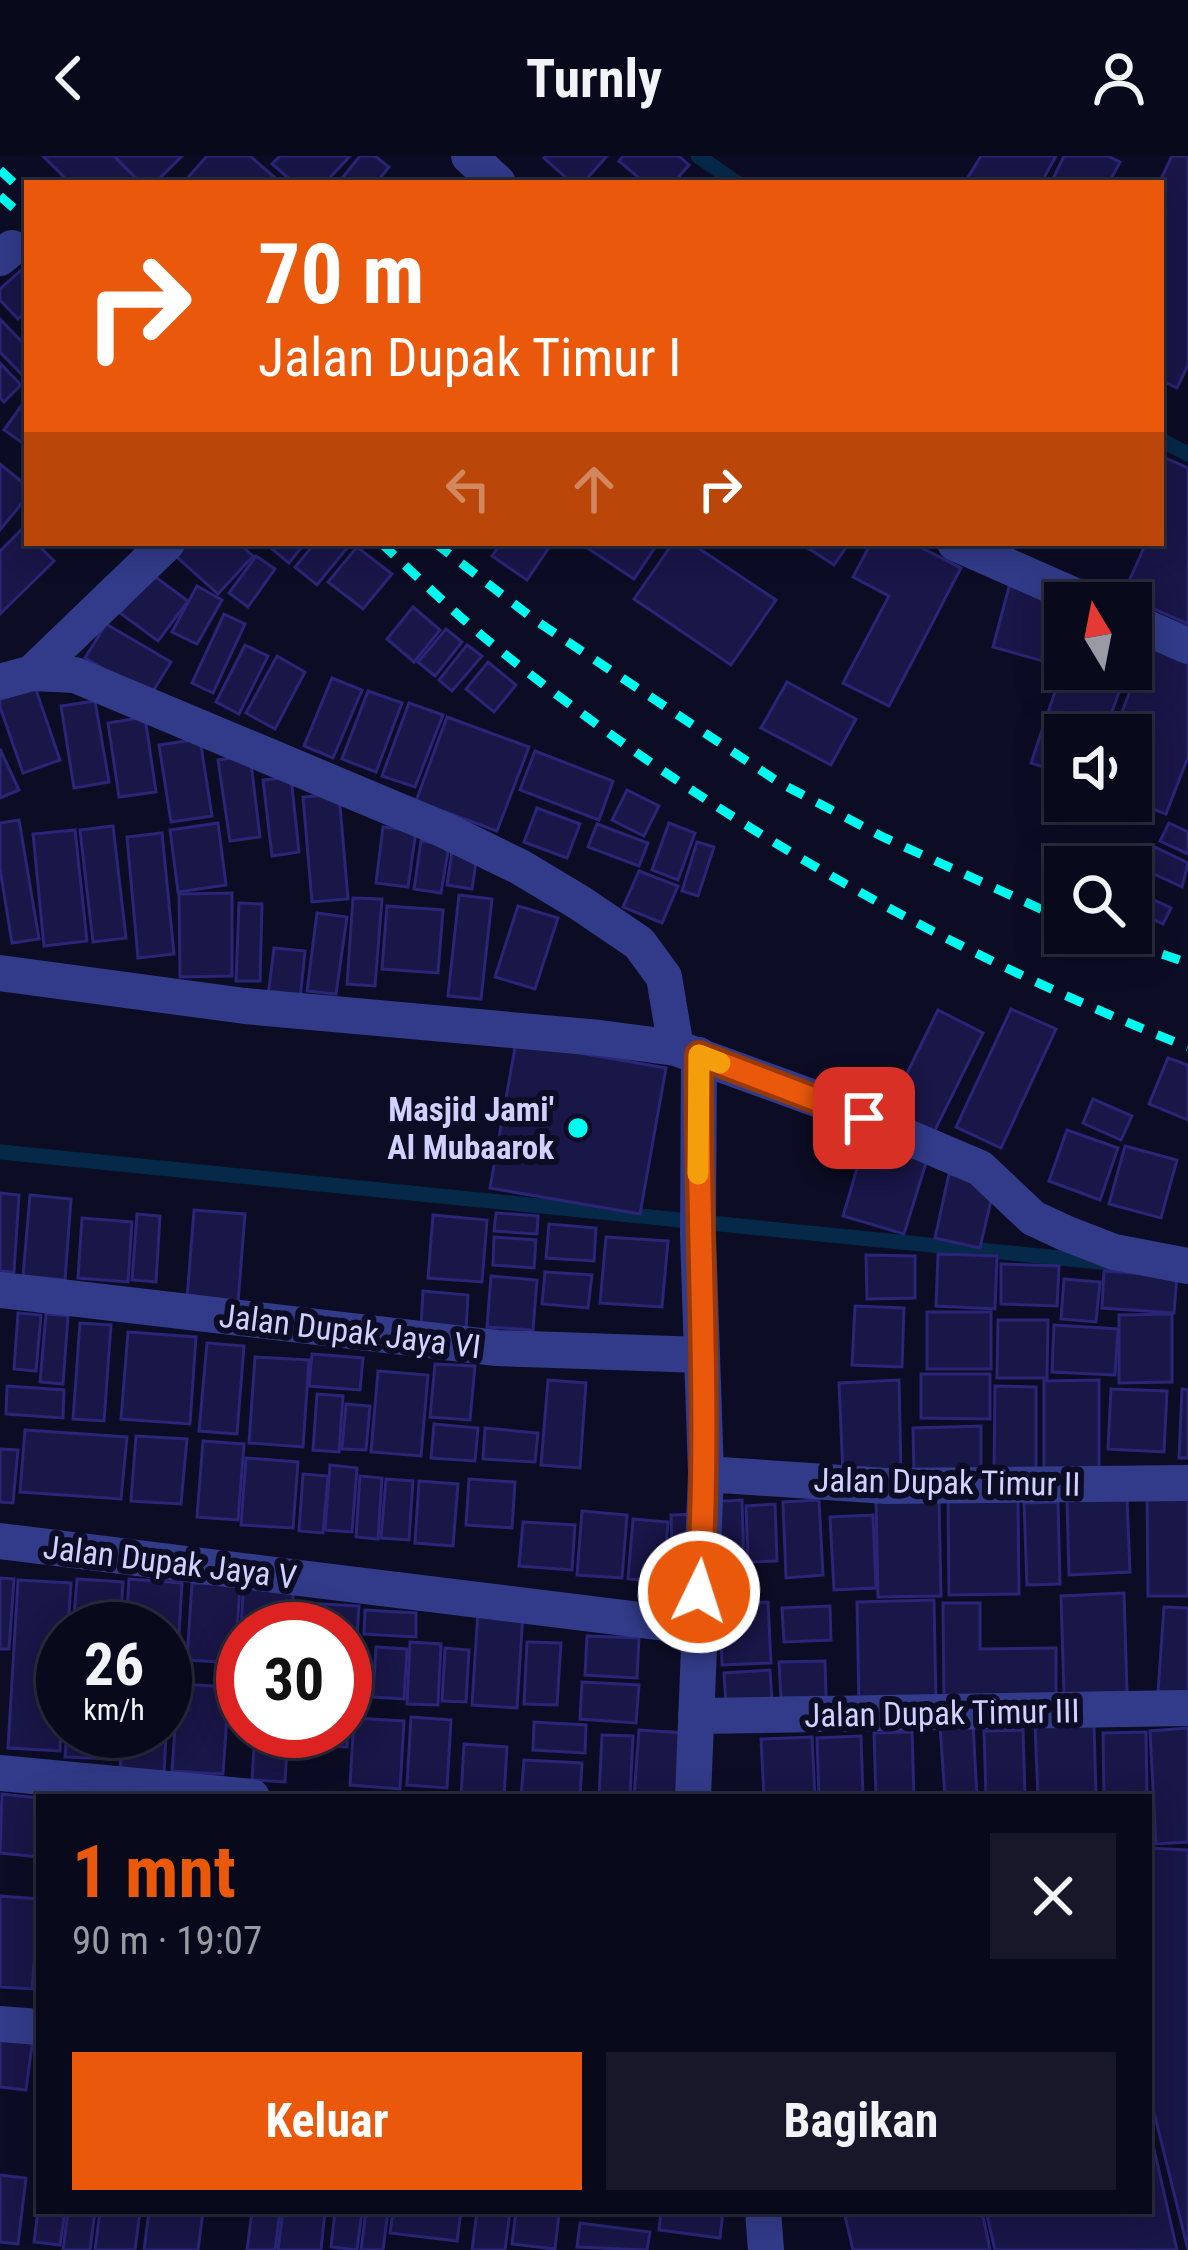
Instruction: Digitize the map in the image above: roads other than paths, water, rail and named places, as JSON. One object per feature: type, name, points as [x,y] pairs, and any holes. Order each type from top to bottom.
[{"type":"street","points":[[470,156],[495,180]]},
{"type":"street","points":[[16,678],[164,546]]},
{"type":"street","points":[[963,546],[1044,582]]},
{"type":"street","points":[[1152,630],[1188,646]]},
{"type":"street","points":[[16,678],[75,675],[420,820],[520,867],[639,943],[664,977],[688,1052],[698,1223],[706,1474],[693,1794]]},
{"type":"street","points":[[0,973],[245,1006],[600,1037],[688,1052],[825,1102],[980,1168],[1033,1218],[1065,1233],[1114,1252],[1188,1266]]},
{"type":"street","name":"Jalan Dupak Jaya VI","points":[[0,1290],[497,1348],[702,1355]]},
{"type":"street","name":"Jalan Dupak Timur II","points":[[706,1474],[886,1486],[1188,1483]]},
{"type":"street","name":"Jalan Dupak Jaya V","points":[[0,1541],[697,1628]]},
{"type":"street","name":"Jalan Dupak Timur III","points":[[696,1717],[1188,1708]]},
{"type":"street","points":[[0,1773],[220,1794]]},
{"type":"street","points":[[0,2024],[36,2026]]},
{"type":"street","points":[[763,2214],[766,2250]]},
{"type":"waterway","points":[[698,156],[733,180]]},
{"type":"waterway","points":[[1164,442],[1188,454]]},
{"type":"waterway","points":[[0,1152],[1110,1263]]},
{"type":"railway","points":[[0,170],[24,192]]},
{"type":"railway","points":[[0,196],[24,217]]},
{"type":"railway","points":[[384,546],[481,635],[575,708],[740,821],[915,922],[1096,1009],[1188,1047]]},
{"type":"railway","points":[[439,546],[535,620],[780,783],[883,837],[1044,910]]},
{"type":"railway","points":[[1152,951],[1188,963]]},
{"type":"place","name":"Masjid Jami' Al Mubaarok","points":[[578,1128]]}]
